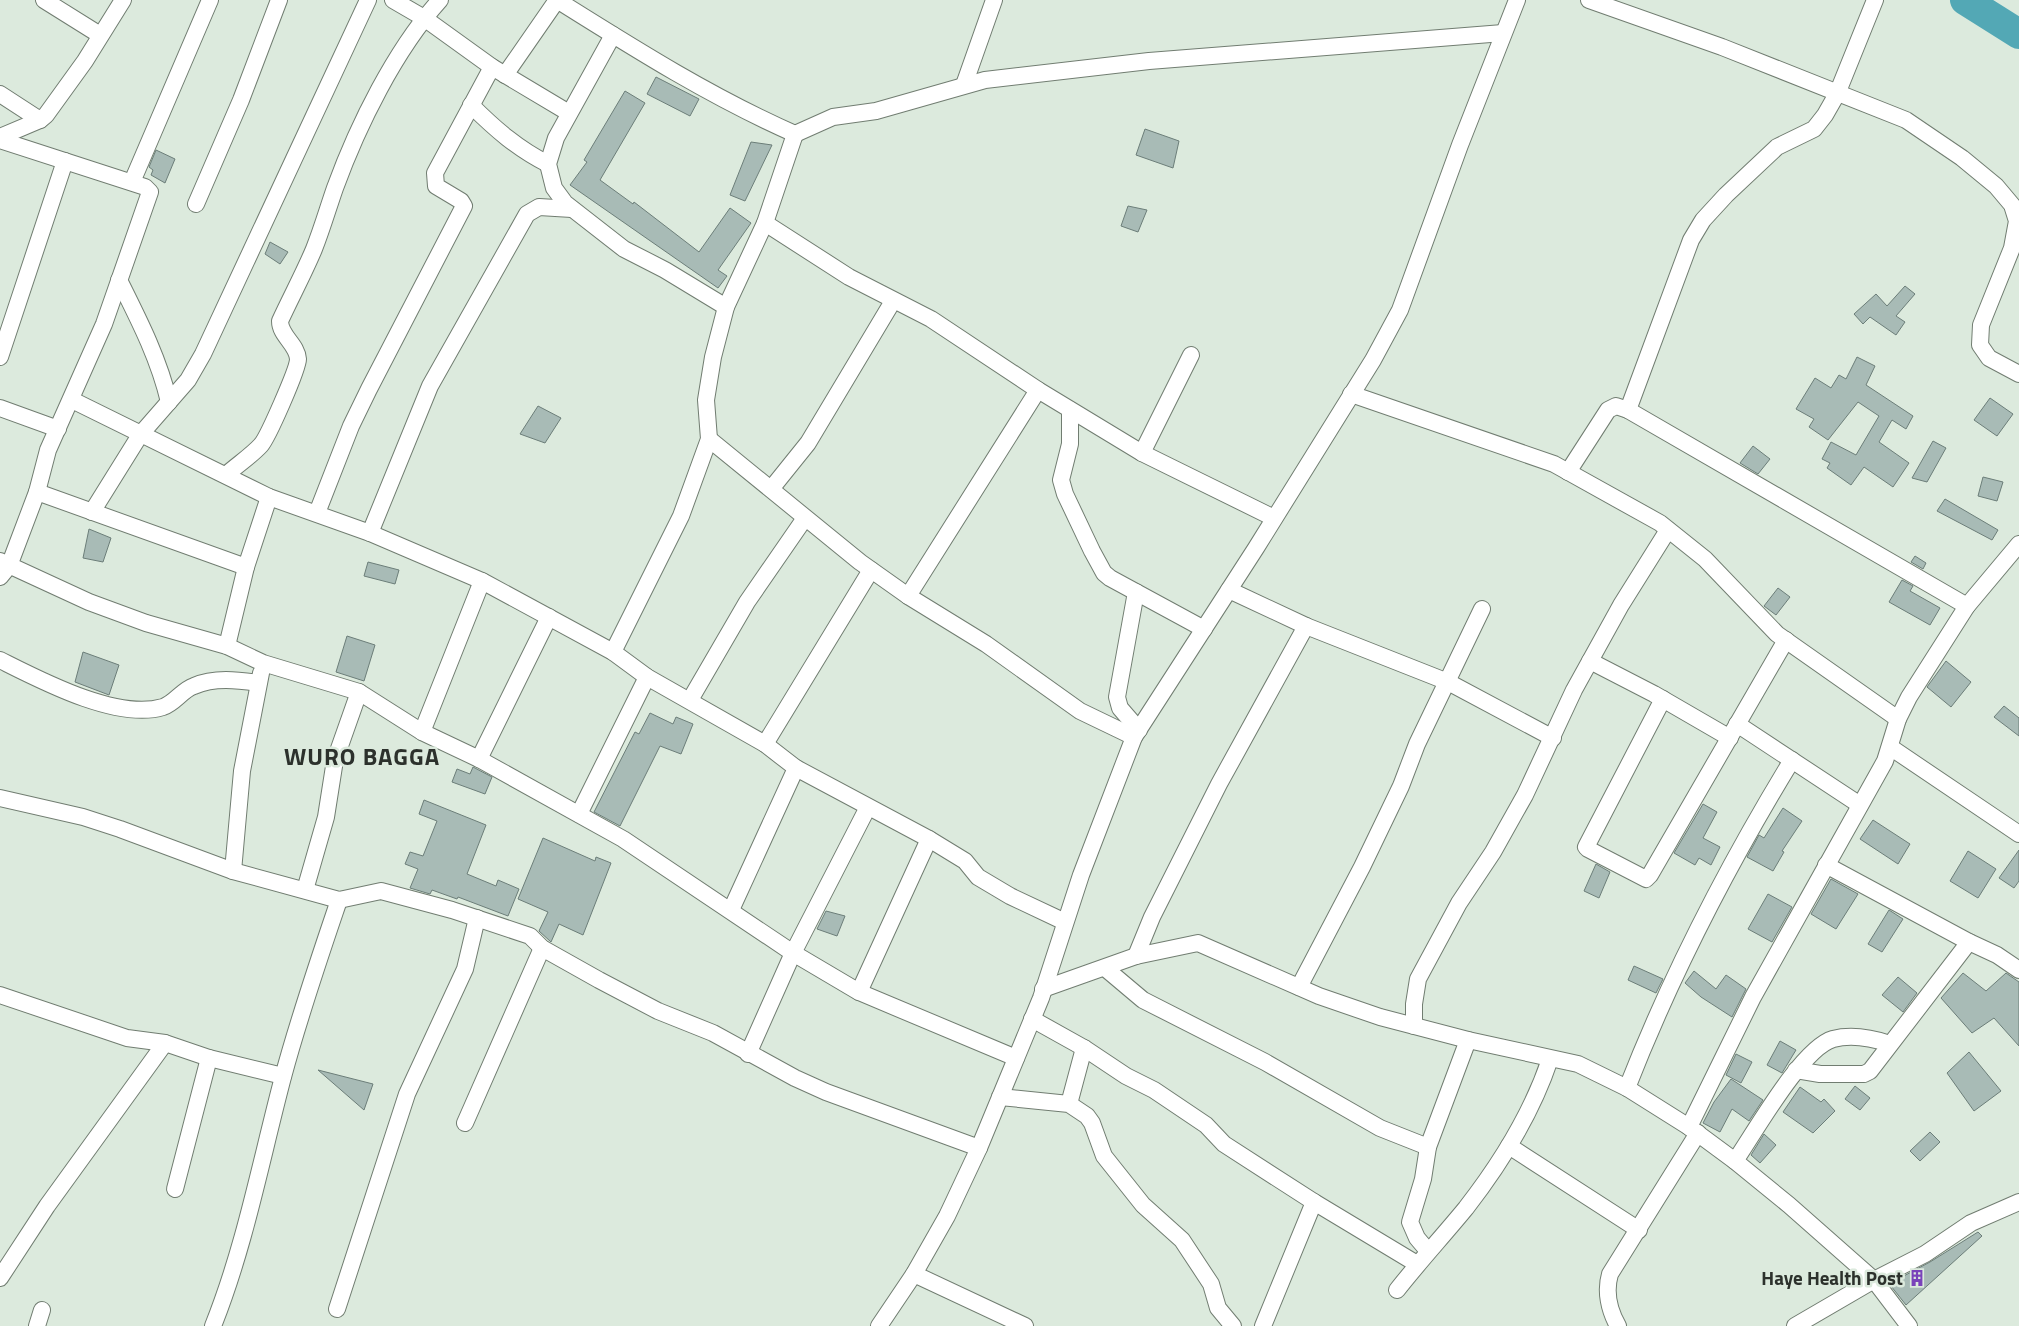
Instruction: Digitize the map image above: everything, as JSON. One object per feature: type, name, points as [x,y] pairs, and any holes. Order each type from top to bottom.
[{"type":"street","points":[[44,0],[100,36]]},
{"type":"street","points":[[0,139],[40,120],[54,106],[123,0]]},
{"type":"street","points":[[132,182],[210,0]]},
{"type":"street","points":[[196,204],[241,100],[278,0]]},
{"type":"street","points":[[92,512],[140,435],[188,380],[203,354],[368,0]]},
{"type":"street","points":[[393,0],[424,18],[499,71],[569,113]]},
{"type":"street","points":[[226,475],[263,443],[286,393],[298,362],[298,356],[284,333],[280,321],[314,248],[336,186],[367,116],[392,70],[424,18],[440,0]]},
{"type":"street","points":[[317,513],[351,426],[464,206],[461,201],[436,186],[434,173],[471,105],[557,0],[704,90],[754,116],[795,134]]},
{"type":"street","points":[[964,85],[994,0]]},
{"type":"street","points":[[879,1326],[914,1274],[947,1216],[980,1148],[1032,1019],[1081,875],[1137,734],[1351,394],[1400,310],[1517,0]]},
{"type":"street","points":[[1589,0],[1722,47],[1906,120],[1930,134],[1996,186],[2012,206],[2017,221],[2012,248],[1981,324],[1980,345],[1989,358],[2019,374]]},
{"type":"street","points":[[1628,410],[1691,240],[1704,220],[1726,195],[1777,147],[1814,129],[1837,94],[1875,0]]},
{"type":"street","points":[[613,652],[681,516],[709,439],[706,400],[713,357],[726,307],[765,224],[795,134],[833,117],[876,111],[985,80],[1148,61],[1504,33]]},
{"type":"street","points":[[612,35],[556,138],[548,164],[554,188],[572,209],[624,249],[666,270],[726,307]]},
{"type":"street","points":[[0,94],[40,120]]},
{"type":"street","points":[[471,105],[509,140],[548,164]]},
{"type":"street","points":[[0,139],[132,182],[145,187],[150,192],[104,324],[72,400],[48,450],[37,492],[3,568],[146,623],[227,646],[263,663],[360,692],[422,732],[479,759],[623,839],[793,953],[859,992],[1016,1058]]},
{"type":"street","points":[[0,357],[64,161]]},
{"type":"street","points":[[370,533],[430,386],[527,214],[539,207],[572,209]]},
{"type":"street","points":[[765,224],[849,277],[930,319],[1038,390],[1142,453],[1274,518]]},
{"type":"street","points":[[119,280],[152,348],[163,376],[169,402]]},
{"type":"street","points":[[771,490],[808,443],[893,301]]},
{"type":"street","points":[[1142,453],[1191,355]]},
{"type":"street","points":[[908,596],[1038,390]]},
{"type":"street","points":[[1351,394],[1513,449],[1568,472],[1605,491],[1668,530],[1705,559],[1786,640],[1898,719]]},
{"type":"street","points":[[72,400],[269,497],[370,533],[482,581],[613,652],[648,677],[765,744],[796,768],[929,839],[965,862],[978,877],[986,882],[1010,896],[1066,922]]},
{"type":"street","points":[[1568,472],[1608,410],[1616,406],[1628,410],[1967,606]]},
{"type":"street","points":[[0,408],[58,429]]},
{"type":"street","points":[[1070,410],[1070,444],[1061,480],[1064,494],[1104,573],[1204,630]]},
{"type":"street","points":[[709,439],[805,518],[871,570],[908,596],[986,644],[1080,711],[1137,734]]},
{"type":"street","points":[[37,492],[246,567]]},
{"type":"street","points":[[227,646],[246,567],[269,497]]},
{"type":"street","points":[[690,700],[747,602],[805,518]]},
{"type":"street","points":[[1414,1026],[1414,1004],[1418,979],[1459,904],[1493,852],[1525,795],[1590,661],[1621,605],[1668,530]]},
{"type":"street","points":[[1618,1326],[1609,1302],[1608,1282],[1610,1274],[1639,1230],[1694,1130],[1753,997],[1886,760],[1898,719],[1909,697],[1967,606],[2019,544]]},
{"type":"street","points":[[765,744],[871,570]]},
{"type":"street","points":[[422,732],[482,581]]},
{"type":"street","points":[[1229,590],[1306,626],[1448,682],[1553,738]]},
{"type":"street","points":[[1136,592],[1117,697],[1120,708],[1137,734]]},
{"type":"street","points":[[1299,987],[1366,859],[1401,786],[1417,744],[1482,609]]},
{"type":"street","points":[[479,759],[548,617]]},
{"type":"street","points":[[1136,956],[1152,917],[1219,784],[1306,626]]},
{"type":"street","points":[[1663,699],[1586,845],[1588,850],[1644,878],[1649,878],[1786,640]]},
{"type":"street","points":[[0,660],[63,691],[113,706],[150,710],[164,707],[193,686],[235,680],[258,683]]},
{"type":"street","points":[[1590,661],[1663,699],[1792,760],[1860,805]]},
{"type":"street","points":[[233,871],[242,771],[263,663]]},
{"type":"street","points":[[579,814],[648,677]]},
{"type":"street","points":[[305,890],[326,817],[335,760],[348,718],[360,692]]},
{"type":"street","points":[[1093,717],[1120,708]]},
{"type":"street","points":[[1890,747],[2019,834]]},
{"type":"street","points":[[1628,1088],[1644,1045],[1702,918],[1745,836],[1792,760]]},
{"type":"street","points":[[731,910],[796,768]]},
{"type":"street","points":[[0,798],[111,826],[233,871],[339,900],[381,891],[478,918],[530,936],[542,948],[658,1011],[712,1033],[748,1054],[826,1092],[980,1148]]},
{"type":"street","points":[[748,1054],[793,953],[868,807]]},
{"type":"street","points":[[859,992],[929,839]]},
{"type":"street","points":[[1826,865],[1969,942],[1997,955],[2019,970]]},
{"type":"street","points":[[213,1326],[226,1294],[250,1210],[283,1076],[309,987],[339,900]]},
{"type":"street","points":[[337,1309],[407,1094],[465,968],[478,918]]},
{"type":"street","points":[[1796,1070],[1820,1074],[1864,1074],[1875,1067],[1890,1044],[1926,1001],[1969,942]]},
{"type":"street","points":[[1043,989],[1136,956],[1198,943],[1299,987],[1380,1017],[1468,1040],[1578,1064],[1628,1088],[1694,1130],[1735,1161],[1789,1205],[1874,1280],[1902,1323]]},
{"type":"street","points":[[465,1122],[542,948]]},
{"type":"street","points":[[1105,968],[1143,1000],[1265,1062],[1380,1128],[1428,1147]]},
{"type":"street","points":[[0,994],[127,1038],[165,1043],[209,1058],[283,1076]]},
{"type":"street","points":[[1032,1019],[1084,1048],[1126,1076],[1154,1090],[1206,1125],[1224,1144],[1314,1202],[1417,1264]]},
{"type":"street","points":[[1735,1161],[1796,1070],[1811,1053],[1832,1040],[1852,1037],[1873,1038],[1890,1044]]},
{"type":"street","points":[[1428,1251],[1417,1238],[1410,1222],[1423,1179],[1428,1147],[1468,1040]]},
{"type":"street","points":[[0,1278],[47,1206],[165,1043]]},
{"type":"street","points":[[1069,1104],[1084,1048]]},
{"type":"street","points":[[175,1189],[209,1058]]},
{"type":"street","points":[[1397,1290],[1466,1208],[1510,1146],[1534,1100],[1550,1059]]},
{"type":"street","points":[[1000,1097],[1069,1104],[1087,1116],[1092,1123],[1104,1156],[1143,1205],[1182,1240],[1211,1284],[1218,1308],[1233,1326]]},
{"type":"street","points":[[1510,1146],[1639,1230]]},
{"type":"street","points":[[1262,1326],[1314,1202]]},
{"type":"street","points":[[1795,1326],[1874,1280],[1925,1254],[1971,1223],[2019,1202]]},
{"type":"street","points":[[914,1274],[1025,1326]]},
{"type":"street","points":[[37,1326],[42,1310]]},
{"type":"building","points":[[656,77],[699,99],[690,116],[647,94]]},
{"type":"building","points":[[625,91],[645,103],[600,180],[633,204],[634,202],[699,252],[730,208],[751,223],[718,270],[727,276],[718,288],[570,185],[587,162],[584,160]]},
{"type":"building","points":[[1145,129],[1179,141],[1173,168],[1136,155]]},
{"type":"building","points":[[751,142],[772,145],[745,201],[730,195]]},
{"type":"building","points":[[156,150],[175,159],[165,183],[151,175],[153,170],[149,167]]},
{"type":"building","points":[[1128,206],[1147,210],[1138,232],[1121,226]]},
{"type":"building","points":[[270,242],[288,252],[280,264],[265,254]]},
{"type":"building","points":[[1905,286],[1915,294],[1896,316],[1905,322],[1896,335],[1870,317],[1863,324],[1854,314],[1876,294],[1887,306]]},
{"type":"building","points":[[1857,357],[1875,366],[1866,385],[1913,416],[1906,429],[1892,420],[1879,442],[1909,463],[1893,487],[1864,467],[1851,485],[1827,468],[1830,463],[1822,459],[1831,442],[1856,455],[1879,416],[1858,402],[1828,440],[1809,427],[1814,419],[1796,409],[1815,378],[1831,388],[1839,375],[1846,379]]},
{"type":"building","points":[[1990,398],[2013,414],[1997,436],[1974,420]]},
{"type":"building","points":[[538,406],[561,418],[545,443],[520,434]]},
{"type":"building","points":[[1933,441],[1946,448],[1927,482],[1912,478]]},
{"type":"building","points":[[1753,446],[1770,459],[1758,474],[1740,463]]},
{"type":"building","points":[[1983,477],[2003,482],[1997,501],[1978,496]]},
{"type":"building","points":[[1945,499],[1998,530],[1992,540],[1937,511]]},
{"type":"building","points":[[89,529],[111,538],[103,562],[83,558]]},
{"type":"building","points":[[1915,556],[1926,563],[1923,569],[1911,562]]},
{"type":"building","points":[[368,562],[399,570],[395,584],[364,576]]},
{"type":"building","points":[[1902,580],[1913,586],[1910,591],[1940,608],[1930,625],[1889,602]]},
{"type":"building","points":[[1778,588],[1790,597],[1776,615],[1764,606]]},
{"type":"building","points":[[347,636],[375,645],[364,681],[336,672]]},
{"type":"building","points":[[83,652],[119,665],[109,695],[75,682]]},
{"type":"building","points":[[1946,661],[1971,682],[1951,707],[1927,687]]},
{"type":"building","points":[[2004,706],[2019,718],[2019,736],[1994,717]]},
{"type":"building","points":[[650,713],[673,724],[676,717],[693,724],[681,754],[660,746],[620,826],[594,812],[635,732],[639,734]]},
{"type":"building","points":[[473,767],[492,777],[485,794],[452,782],[457,769],[470,774]]},
{"type":"building","points":[[424,800],[486,825],[467,874],[496,886],[498,880],[519,889],[508,916],[458,897],[457,899],[432,890],[430,894],[410,888],[418,869],[405,864],[410,852],[423,856],[437,821],[419,814]]},
{"type":"building","points":[[1703,804],[1717,812],[1703,838],[1720,847],[1711,865],[1699,858],[1695,865],[1674,853]]},
{"type":"building","points":[[1783,808],[1802,821],[1782,851],[1784,852],[1773,871],[1747,857],[1759,835],[1764,838]]},
{"type":"building","points":[[1873,820],[1910,844],[1898,864],[1860,839]]},
{"type":"building","points":[[543,838],[595,861],[596,857],[611,863],[583,935],[559,924],[551,942],[539,931],[548,912],[518,899]]},
{"type":"building","points":[[2019,850],[2019,881],[2014,888],[1999,878]]},
{"type":"building","points":[[1968,851],[1996,869],[1978,898],[1950,881]]},
{"type":"building","points":[[1596,864],[1610,872],[1599,898],[1584,891]]},
{"type":"building","points":[[1831,879],[1858,894],[1836,929],[1811,914]]},
{"type":"building","points":[[1768,894],[1792,907],[1772,942],[1748,929]]},
{"type":"building","points":[[1889,910],[1903,919],[1882,952],[1868,944]]},
{"type":"building","points":[[826,911],[845,916],[837,936],[817,929]]},
{"type":"building","points":[[1634,966],[1663,979],[1656,993],[1628,980]]},
{"type":"building","points":[[1694,971],[1716,989],[1726,975],[1746,989],[1732,1017],[1701,997],[1685,983]]},
{"type":"building","points":[[1963,973],[1986,991],[2006,973],[2019,982],[2019,1046],[1994,1018],[1972,1033],[1941,998]]},
{"type":"building","points":[[1898,977],[1917,993],[1903,1012],[1882,995]]},
{"type":"building","points":[[1780,1041],[1796,1050],[1782,1073],[1767,1065]]},
{"type":"building","points":[[1969,1052],[2001,1091],[1974,1111],[1947,1073]]},
{"type":"building","points":[[1736,1054],[1752,1062],[1741,1083],[1726,1075]]},
{"type":"building","points":[[318,1070],[373,1084],[364,1110]]},
{"type":"building","points":[[1731,1079],[1763,1100],[1749,1121],[1732,1109],[1720,1132],[1703,1123],[1714,1102]]},
{"type":"building","points":[[1855,1086],[1870,1098],[1860,1110],[1845,1099]]},
{"type":"building","points":[[1800,1087],[1821,1102],[1824,1099],[1835,1111],[1813,1133],[1783,1112]]},
{"type":"building","points":[[1930,1132],[1940,1142],[1920,1161],[1910,1151]]},
{"type":"building","points":[[1764,1134],[1776,1145],[1760,1163],[1751,1155]]},
{"type":"building","name":"Haye Health Post","points":[[1978,1232],[1982,1236],[1906,1305],[1891,1286],[1900,1278]]},
{"type":"waterway","points":[[1965,0],[2019,34]]},
{"type":"place","name":"Haye Health Post","points":[[1917,1278]]},
{"type":"district","name":"WURO BAGGA","points":[[362,757]]}]
